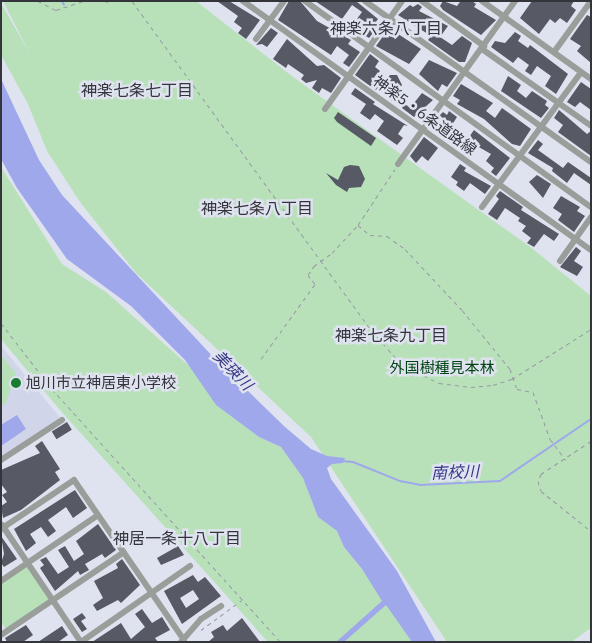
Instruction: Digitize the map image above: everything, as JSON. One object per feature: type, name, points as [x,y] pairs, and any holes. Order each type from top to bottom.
[{"type":"street","name":"神楽5・6条道路線","points":[[243,1],[591,250]]},
{"type":"street","points":[[256,39],[284,1]]},
{"type":"street","points":[[305,1],[591,207]]},
{"type":"street","points":[[365,1],[591,162]]},
{"type":"street","points":[[324,109],[402,1]]},
{"type":"street","points":[[422,1],[558,104],[591,126]]},
{"type":"street","points":[[482,1],[591,79]]},
{"type":"street","points":[[398,164],[516,1]]},
{"type":"street","points":[[554,52],[590,5]]},
{"type":"street","points":[[482,207],[581,72]]},
{"type":"street","points":[[560,261],[591,217]]},
{"type":"street","points":[[1,460],[62,420]]},
{"type":"street","points":[[190,566],[151,592],[81,642],[2,527],[74,480],[151,592],[182,641],[192,633],[202,619],[220,606]]},
{"type":"street","points":[[1,581],[98,515]]},
{"type":"street","points":[[1,635],[124,552]]},
{"type":"path","points":[[38,1],[56,10],[83,1]]},
{"type":"path","points":[[132,1],[388,352],[402,365],[422,377],[458,386],[482,386],[512,378],[591,329]]},
{"type":"path","points":[[261,359],[315,284],[308,275],[358,225],[398,164]]},
{"type":"path","points":[[358,225],[370,235],[387,236],[405,249],[462,310],[510,369],[517,389],[533,392],[550,439],[566,460]]},
{"type":"path","points":[[1,323],[52,389],[281,642]]},
{"type":"path","points":[[591,441],[566,460],[541,474],[538,486],[591,531]]},
{"type":"path","points":[[192,633],[243,600]]},
{"type":"shaded area","name":"旭川市立神居東小学校","points":[[1,346],[62,420],[1,460]]},
{"type":"green space","name":"外国樹種見本林","points":[[3,1],[196,1],[293,77],[529,246],[591,296],[591,628],[571,642],[447,642],[311,437],[136,273],[80,202],[47,151],[28,104],[1,55],[1,3],[30,54]]},
{"type":"green space","points":[[1,167],[62,264],[106,292],[197,373],[216,405],[259,437],[281,447],[303,478],[318,517],[337,531],[344,547],[362,569],[412,642],[268,642],[60,410],[1,339]]},
{"type":"green space","points":[[1,355],[16,373],[6,403],[1,406]]},
{"type":"green space","points":[[27,564],[53,601],[7,631],[1,622],[1,581]]},
{"type":"water","points":[[1,79],[39,160],[62,195],[216,360],[285,427],[311,449],[327,456],[345,458],[343,463],[332,464],[327,468],[331,479],[397,571],[436,642],[412,642],[386,605],[344,642],[336,642],[382,601],[362,569],[344,547],[337,531],[318,517],[303,478],[281,447],[259,437],[216,405],[185,360],[131,306],[67,259],[17,188],[1,159]]},
{"type":"water","points":[[17,415],[26,429],[1,446],[1,425]]},
{"type":"building","points":[[217,1],[229,1],[260,20],[246,39],[238,33],[242,28],[234,22],[238,16]]},
{"type":"building","points":[[289,1],[300,1],[317,21],[351,40],[348,44],[360,52],[349,67],[343,63],[349,55],[337,46],[331,55],[278,20]]},
{"type":"building","points":[[315,1],[356,1],[378,19],[370,30],[373,33],[369,38],[351,27],[362,12],[352,5],[342,19]]},
{"type":"building","points":[[443,1],[457,6],[460,2],[472,1],[476,4],[474,7],[496,20],[481,35],[443,10],[440,6]]},
{"type":"building","points":[[532,1],[574,1],[571,6],[576,10],[567,23],[560,18],[555,23],[550,19],[539,34],[520,18]]},
{"type":"building","points":[[418,4],[422,7],[419,11],[448,26],[440,37],[452,45],[462,36],[472,43],[465,62],[459,62],[428,40],[431,36],[398,15],[410,5],[413,7]]},
{"type":"building","points":[[587,15],[591,17],[591,63],[577,51],[581,46],[570,39]]},
{"type":"building","points":[[271,28],[278,33],[267,47],[262,44],[256,45]]},
{"type":"building","points":[[389,28],[421,49],[409,64],[376,46]]},
{"type":"building","points":[[515,32],[521,36],[518,41],[528,48],[530,45],[568,74],[556,94],[545,86],[551,76],[537,66],[531,75],[525,71],[529,65],[518,57],[513,63],[491,47],[495,41],[505,43]]},
{"type":"building","points":[[287,39],[317,66],[324,65],[341,78],[331,93],[322,88],[319,93],[312,88],[317,80],[306,83],[301,79],[304,75],[288,64],[286,68],[273,59]]},
{"type":"building","points":[[370,54],[379,61],[375,67],[380,71],[372,81],[380,87],[377,91],[355,75]]},
{"type":"building","points":[[429,60],[457,73],[447,87],[442,84],[438,91],[419,74]]},
{"type":"building","points":[[390,75],[397,75],[402,85],[398,91],[402,94],[392,101],[379,89]]},
{"type":"building","points":[[508,76],[521,85],[517,91],[526,98],[532,91],[547,101],[545,105],[549,108],[541,118],[501,91]]},
{"type":"building","points":[[581,82],[591,89],[591,110],[580,102],[575,107],[567,102]]},
{"type":"building","points":[[461,84],[493,103],[486,111],[495,118],[502,108],[531,129],[520,146],[512,144],[484,119],[457,104],[460,100],[453,96]]},
{"type":"building","points":[[355,88],[375,102],[373,104],[408,126],[404,125],[398,134],[403,138],[397,145],[377,131],[384,121],[375,114],[370,120],[360,113],[366,104],[351,94]]},
{"type":"building","points":[[422,93],[433,100],[414,117],[402,108],[405,104],[410,108]]},
{"type":"building","points":[[559,110],[587,134],[591,131],[591,156],[558,132],[563,125],[554,118]]},
{"type":"building","points":[[449,111],[457,117],[450,128],[467,140],[474,130],[510,158],[496,176],[491,172],[494,168],[486,161],[491,154],[477,146],[469,157],[436,131],[444,119],[439,116],[443,112],[447,115]]},
{"type":"building","points":[[338,112],[376,138],[371,146],[337,122],[334,118]]},
{"type":"building","points":[[424,137],[438,148],[428,161],[422,156],[416,163],[410,156]]},
{"type":"building","points":[[538,140],[543,144],[538,150],[563,168],[568,162],[591,178],[591,185],[574,173],[567,183],[552,171],[553,168],[528,153]]},
{"type":"building","points":[[460,164],[466,168],[464,171],[491,186],[485,194],[470,183],[464,191],[456,185],[458,182],[451,177]]},
{"type":"building","points":[[350,165],[359,166],[365,179],[361,187],[349,188],[347,192],[336,185],[326,173],[338,180],[344,167]]},
{"type":"building","points":[[537,175],[551,184],[543,198],[529,182]]},
{"type":"building","points":[[500,191],[523,207],[521,210],[559,234],[554,241],[544,234],[534,247],[527,243],[531,238],[522,231],[526,226],[518,221],[520,218],[505,208],[497,220],[488,214],[499,199],[496,196]]},
{"type":"building","points":[[561,196],[580,207],[577,211],[585,216],[574,232],[558,220],[562,214],[553,208]]},
{"type":"building","points":[[576,247],[581,251],[574,261],[583,267],[577,276],[560,267]]},
{"type":"building","points":[[67,422],[72,430],[57,439],[52,432]]},
{"type":"building","points":[[42,441],[60,469],[55,472],[60,480],[21,510],[3,518],[1,506],[7,502],[2,495],[7,492],[1,484],[1,470],[40,453],[35,446]]},
{"type":"building","points":[[75,490],[87,508],[73,518],[66,507],[48,520],[56,531],[48,537],[41,527],[30,534],[36,543],[26,551],[14,529]]},
{"type":"building","points":[[98,524],[116,550],[105,558],[102,554],[85,564],[89,570],[80,575],[78,571],[55,591],[40,568],[44,565],[40,560],[46,557],[58,574],[69,567],[58,550],[65,546],[74,561],[84,554],[76,541]]},
{"type":"building","points":[[1,536],[17,559],[4,567],[1,563],[4,554]]},
{"type":"building","points":[[178,546],[184,555],[161,565],[157,558]]},
{"type":"building","points":[[122,559],[140,585],[121,603],[118,600],[97,611],[93,605],[103,598],[94,581],[118,568],[116,564]]},
{"type":"building","points":[[193,575],[198,582],[205,577],[221,596],[182,624],[164,591]],"holes":[[[193,590],[199,599],[186,608],[180,598]]]},
{"type":"building","points":[[142,609],[152,623],[162,617],[170,630],[155,638],[158,642],[92,642],[121,623],[131,639],[145,627],[135,614]]},
{"type":"building","points":[[82,613],[86,618],[81,621],[87,629],[82,632],[73,619]]},
{"type":"building","points":[[242,618],[260,642],[208,642],[214,637],[211,632],[223,625],[227,631]]},
{"type":"building","points":[[26,625],[33,635],[23,642],[7,642],[5,638]]},
{"type":"building","points":[[62,626],[68,635],[58,642],[38,642]]},
{"type":"waterway","points":[[62,1],[64,5]]},
{"type":"waterway","name":"南校川","points":[[342,461],[353,462],[400,481],[420,485],[500,481],[591,419]]},
{"type":"place","name":"旭川市立神居東小学校","points":[[16,383]]},
{"type":"district","name":"神楽六条八丁目","points":[[386,28]]},
{"type":"district","name":"神楽七条七丁目","points":[[137,90]]},
{"type":"district","name":"神楽七条八丁目","points":[[257,208]]},
{"type":"district","name":"神楽七条九丁目","points":[[391,335]]},
{"type":"district","name":"神居一条十八丁目","points":[[177,538]]},
{"type":"water label","name":"美瑛川","points":[[233,370]]}]
